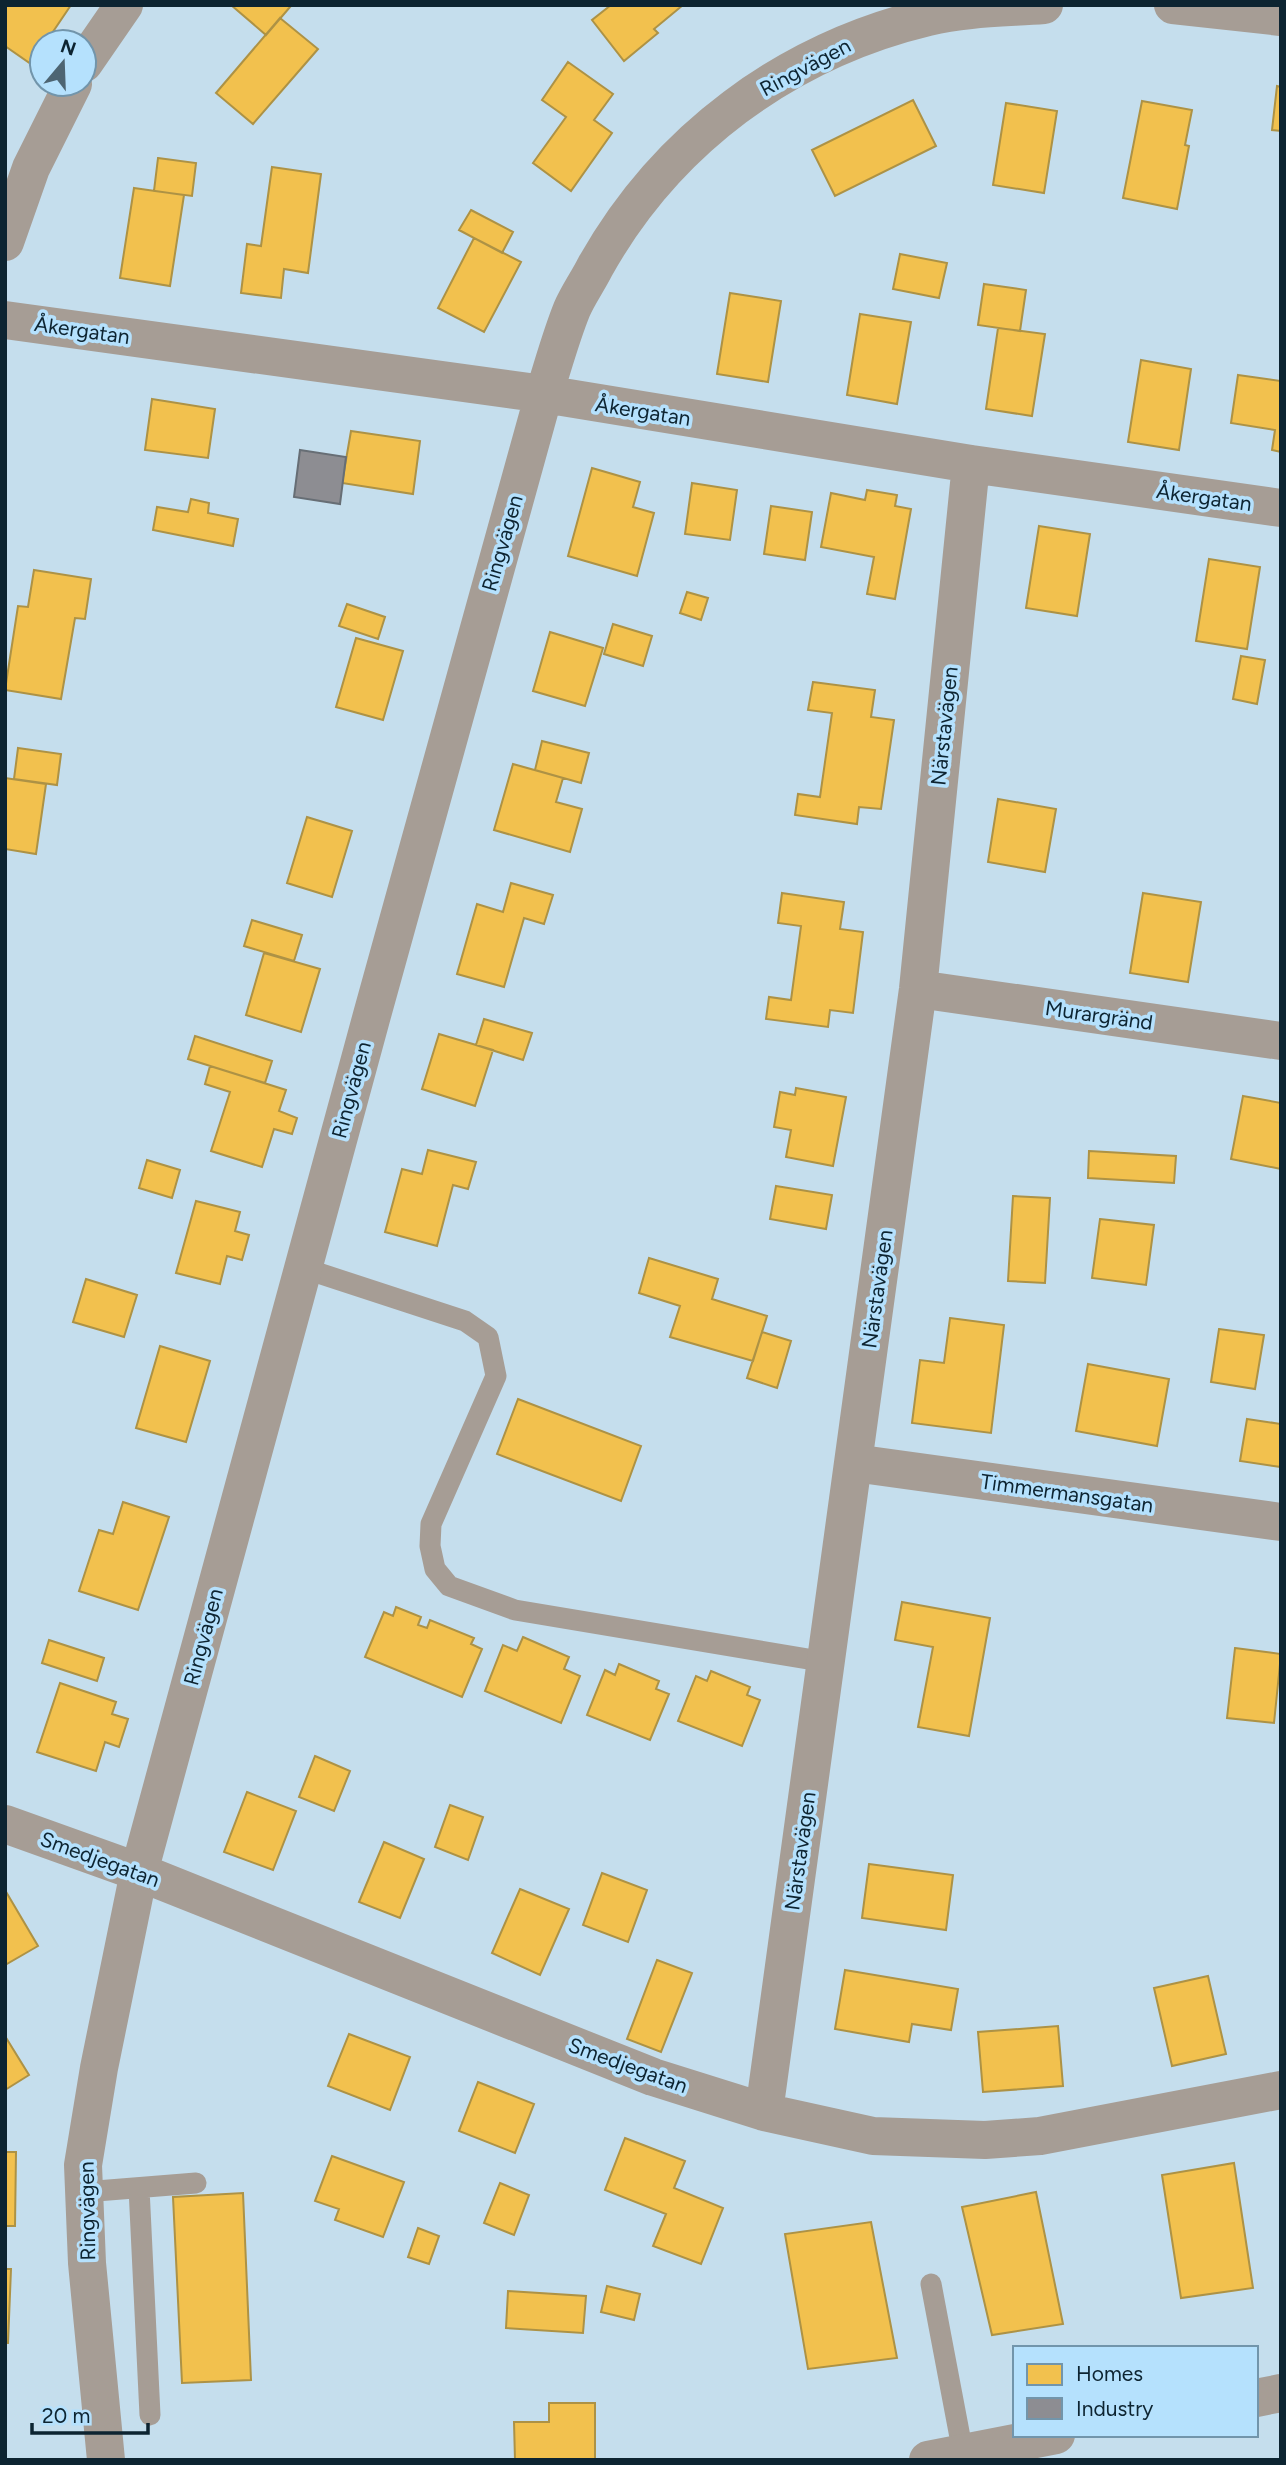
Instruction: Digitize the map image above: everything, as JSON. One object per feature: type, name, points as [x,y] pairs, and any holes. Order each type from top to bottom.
[{"type":"street","points":[[98,43],[124,5]]},
{"type":"street","name":"Ringvägen","points":[[106,2460],[88,2275],[83,2165],[99,2068],[139,1872],[544,394],[573,308],[617,228],[676,158],[698,137],[767,83],[844,43],[928,17],[1044,5]]},
{"type":"street","points":[[1173,5],[1281,17]]},
{"type":"street","points":[[5,242],[31,168],[67,98]]},
{"type":"street","name":"Åkergatan","points":[[5,320],[544,394],[971,464],[1281,508]]},
{"type":"street","name":"Närstavägen","points":[[764,2112],[918,989],[971,464]]},
{"type":"street","name":"Murargränd","points":[[918,989],[1281,1041]]},
{"type":"street","name":"Timmermansgatan","points":[[854,1464],[1281,1522]]},
{"type":"street","name":"Smedjegatan","points":[[5,1824],[139,1872],[653,2077],[764,2112],[873,2136],[985,2140],[1040,2136],[1281,2090]]},
{"type":"street","points":[[1258,2398],[1281,2393]]},
{"type":"street","points":[[946,2456],[1046,2437]]},
{"type":"lane","points":[[303,1268],[465,1321],[488,1337],[496,1376],[431,1524],[430,1546],[435,1569],[449,1586],[515,1610],[826,1662]]},
{"type":"lane","points":[[84,2192],[196,2183]]},
{"type":"lane","points":[[139,2188],[150,2415]]},
{"type":"lane","points":[[931,2284],[946,2456]]},
{"type":"building: Homes","points":[[5,5],[71,5],[55,28],[28,28],[28,62],[5,46]]},
{"type":"building: Homes","points":[[231,5],[288,5],[290,7],[266,35]]},
{"type":"building: Homes","points":[[611,5],[683,5],[654,29],[658,33],[624,61],[592,20]]},
{"type":"building: Homes","points":[[280,18],[318,49],[253,124],[216,93]]},
{"type":"building: Homes","points":[[568,62],[613,94],[594,120],[612,133],[571,191],[533,163],[566,117],[542,100]]},
{"type":"building: Homes","points":[[1277,86],[1281,87],[1281,131],[1272,130]]},
{"type":"building: Homes","points":[[913,100],[936,146],[835,196],[812,150]]},
{"type":"building: Homes","points":[[1142,101],[1192,110],[1185,145],[1189,146],[1177,209],[1123,198]]},
{"type":"building: Homes","points":[[1006,103],[1057,111],[1044,193],[993,185]]},
{"type":"building: Homes","points":[[158,158],[196,163],[192,196],[154,191]]},
{"type":"building: Homes","points":[[272,167],[321,174],[308,273],[284,269],[281,298],[241,293],[247,244],[261,246]]},
{"type":"building: Homes","points":[[134,188],[184,195],[170,286],[120,278]]},
{"type":"building: Homes","points":[[471,210],[513,232],[502,253],[459,230]]},
{"type":"building: Homes","points":[[474,238],[521,262],[484,332],[438,308]]},
{"type":"building: Homes","points":[[900,254],[947,263],[939,298],[893,289]]},
{"type":"building: Homes","points":[[984,284],[1026,290],[1020,331],[978,325]]},
{"type":"building: Homes","points":[[730,293],[781,301],[768,382],[717,374]]},
{"type":"building: Homes","points":[[860,314],[911,322],[897,404],[847,395]]},
{"type":"building: Homes","points":[[998,328],[1045,334],[1032,416],[986,409]]},
{"type":"building: Homes","points":[[1141,360],[1191,369],[1179,450],[1128,442]]},
{"type":"building: Homes","points":[[1238,375],[1281,381],[1281,452],[1272,450],[1275,430],[1231,423]]},
{"type":"building: Homes","points":[[152,399],[215,409],[208,458],[145,450]]},
{"type":"building: Homes","points":[[351,431],[420,441],[413,494],[342,483]]},
{"type":"building: Homes","points":[[592,468],[640,482],[633,507],[654,513],[637,576],[568,556]]},
{"type":"building: Homes","points":[[692,483],[737,490],[730,540],[685,534]]},
{"type":"building: Homes","points":[[867,490],[897,495],[895,506],[911,509],[895,599],[867,594],[874,557],[821,547],[831,493],[865,500]]},
{"type":"building: Homes","points":[[191,499],[209,503],[208,513],[238,519],[233,546],[153,530],[157,507],[188,512]]},
{"type":"building: Homes","points":[[771,506],[812,512],[805,560],[764,554]]},
{"type":"building: Homes","points":[[1039,526],[1090,534],[1077,616],[1026,608]]},
{"type":"building: Homes","points":[[1209,559],[1260,567],[1247,649],[1196,641]]},
{"type":"building: Homes","points":[[34,570],[91,579],[85,619],[75,618],[61,699],[5,690],[18,606],[28,607]]},
{"type":"building: Homes","points":[[687,592],[708,598],[701,620],[680,613]]},
{"type":"building: Homes","points":[[347,604],[385,617],[378,639],[339,626]]},
{"type":"building: Homes","points":[[613,624],[652,636],[643,666],[604,654]]},
{"type":"building: Homes","points":[[550,632],[603,648],[585,706],[533,691]]},
{"type":"building: Homes","points":[[356,638],[403,651],[383,720],[336,707]]},
{"type":"building: Homes","points":[[1241,656],[1265,660],[1257,704],[1233,699]]},
{"type":"building: Homes","points":[[813,682],[875,690],[871,717],[894,720],[881,809],[859,807],[857,824],[795,815],[798,794],[820,797],[832,713],[808,710]]},
{"type":"building: Homes","points":[[542,741],[589,753],[581,783],[535,770]]},
{"type":"building: Homes","points":[[18,748],[61,754],[57,785],[14,779]]},
{"type":"building: Homes","points":[[513,764],[563,778],[556,802],[582,809],[570,852],[494,830]]},
{"type":"building: Homes","points":[[5,778],[46,784],[36,854],[5,849]]},
{"type":"building: Homes","points":[[998,799],[1056,809],[1045,872],[988,862]]},
{"type":"building: Homes","points":[[307,817],[352,831],[332,897],[287,883]]},
{"type":"building: Homes","points":[[511,883],[553,895],[544,924],[524,918],[504,987],[457,974],[477,904],[503,912]]},
{"type":"building: Homes","points":[[782,893],[844,902],[840,929],[863,932],[853,1013],[830,1010],[828,1027],[766,1019],[769,997],[791,1000],[801,926],[778,923]]},
{"type":"building: Homes","points":[[1143,893],[1201,902],[1188,982],[1130,973]]},
{"type":"building: Homes","points":[[252,920],[302,935],[294,961],[244,946]]},
{"type":"building: Homes","points":[[264,953],[320,969],[301,1032],[246,1015]]},
{"type":"building: Homes","points":[[484,1019],[532,1033],[523,1060],[476,1045]]},
{"type":"building: Homes","points":[[439,1034],[493,1050],[475,1106],[422,1089]]},
{"type":"building: Homes","points":[[195,1036],[272,1061],[265,1083],[188,1059]]},
{"type":"building: Homes","points":[[210,1066],[286,1090],[279,1111],[297,1118],[292,1134],[274,1129],[262,1167],[211,1151],[230,1092],[205,1084]]},
{"type":"building: Homes","points":[[796,1088],[846,1097],[833,1166],[786,1157],[791,1130],[774,1127],[780,1092],[795,1095]]},
{"type":"building: Homes","points":[[1243,1096],[1281,1103],[1281,1169],[1231,1159]]},
{"type":"building: Homes","points":[[428,1150],[476,1162],[468,1189],[453,1185],[437,1246],[385,1232],[402,1169],[422,1174]]},
{"type":"building: Homes","points":[[1089,1151],[1176,1156],[1174,1183],[1088,1178]]},
{"type":"building: Homes","points":[[147,1160],[180,1170],[172,1198],[139,1188]]},
{"type":"building: Homes","points":[[776,1186],[832,1195],[826,1229],[770,1219]]},
{"type":"building: Homes","points":[[1013,1196],[1050,1198],[1045,1283],[1008,1281]]},
{"type":"building: Homes","points":[[196,1201],[240,1212],[235,1231],[249,1235],[242,1260],[227,1256],[220,1284],[176,1273]]},
{"type":"building: Homes","points":[[1100,1219],[1154,1225],[1146,1285],[1092,1278]]},
{"type":"building: Homes","points":[[649,1258],[718,1279],[712,1299],[767,1316],[753,1361],[670,1337],[680,1306],[639,1293]]},
{"type":"building: Homes","points":[[86,1279],[137,1295],[124,1337],[73,1322]]},
{"type":"building: Homes","points":[[950,1318],[1004,1325],[991,1433],[912,1423],[920,1360],[944,1363]]},
{"type":"building: Homes","points":[[1219,1329],[1264,1335],[1255,1389],[1211,1382]]},
{"type":"building: Homes","points":[[762,1332],[791,1341],[777,1388],[747,1378]]},
{"type":"building: Homes","points":[[160,1346],[210,1361],[186,1442],[136,1428]]},
{"type":"building: Homes","points":[[1088,1364],[1169,1379],[1157,1446],[1076,1431]]},
{"type":"building: Homes","points":[[518,1399],[641,1446],[621,1501],[497,1454]]},
{"type":"building: Homes","points":[[1247,1419],[1281,1424],[1281,1467],[1240,1461]]},
{"type":"building: Homes","points":[[123,1502],[169,1517],[138,1610],[79,1591],[99,1530],[113,1534]]},
{"type":"building: Homes","points":[[902,1602],[990,1618],[969,1736],[918,1727],[933,1647],[895,1640]]},
{"type":"building: Homes","points":[[396,1607],[421,1617],[418,1625],[427,1628],[430,1620],[474,1638],[471,1644],[482,1649],[462,1697],[365,1657],[384,1612],[393,1616]]},
{"type":"building: Homes","points":[[523,1637],[569,1657],[564,1669],[580,1676],[561,1723],[485,1691],[503,1645],[517,1651]]},
{"type":"building: Homes","points":[[49,1640],[104,1658],[97,1681],[42,1663]]},
{"type":"building: Homes","points":[[1235,1648],[1281,1654],[1274,1723],[1227,1718]]},
{"type":"building: Homes","points":[[619,1664],[659,1681],[656,1689],[669,1694],[650,1740],[587,1715],[605,1670],[615,1675]]},
{"type":"building: Homes","points":[[711,1671],[750,1687],[747,1695],[760,1700],[742,1746],[678,1721],[696,1676],[707,1681]]},
{"type":"building: Homes","points":[[60,1683],[116,1702],[112,1714],[128,1719],[119,1747],[105,1742],[96,1771],[37,1752]]},
{"type":"building: Homes","points":[[315,1756],[350,1771],[334,1811],[299,1797]]},
{"type":"building: Homes","points":[[247,1792],[296,1811],[273,1870],[224,1852]]},
{"type":"building: Homes","points":[[450,1805],[483,1817],[468,1860],[435,1847]]},
{"type":"building: Homes","points":[[384,1842],[424,1859],[400,1918],[359,1902]]},
{"type":"building: Homes","points":[[869,1864],[953,1875],[946,1930],[862,1918]]},
{"type":"building: Homes","points":[[602,1873],[647,1890],[628,1942],[583,1925]]},
{"type":"building: Homes","points":[[520,1889],[569,1909],[540,1975],[492,1953]]},
{"type":"building: Homes","points":[[5,1890],[38,1946],[5,1965]]},
{"type":"building: Homes","points":[[657,1960],[692,1973],[661,2052],[627,2039]]},
{"type":"building: Homes","points":[[845,1970],[958,1989],[951,2030],[912,2024],[909,2042],[835,2029]]},
{"type":"building: Homes","points":[[1208,1976],[1226,2054],[1172,2066],[1154,1988]]},
{"type":"building: Homes","points":[[1058,2026],[1063,2086],[983,2092],[978,2032]]},
{"type":"building: Homes","points":[[349,2034],[410,2057],[390,2110],[328,2086]]},
{"type":"building: Homes","points":[[5,2036],[29,2075],[5,2090]]},
{"type":"building: Homes","points":[[478,2082],[534,2104],[515,2153],[459,2131]]},
{"type":"building: Homes","points":[[625,2138],[685,2161],[674,2188],[723,2208],[701,2264],[653,2246],[666,2214],[605,2190]]},
{"type":"building: Homes","points":[[5,2152],[16,2152],[15,2226],[5,2226]]},
{"type":"building: Homes","points":[[332,2156],[404,2182],[383,2237],[335,2220],[339,2209],[315,2201]]},
{"type":"building: Homes","points":[[1234,2163],[1253,2288],[1181,2298],[1162,2175]]},
{"type":"building: Homes","points":[[500,2183],[529,2195],[514,2235],[484,2223]]},
{"type":"building: Homes","points":[[1036,2192],[1063,2324],[992,2335],[962,2207]]},
{"type":"building: Homes","points":[[243,2193],[251,2380],[182,2383],[173,2197]]},
{"type":"building: Homes","points":[[871,2222],[897,2358],[808,2369],[785,2234]]},
{"type":"building: Homes","points":[[418,2228],[439,2236],[429,2264],[408,2257]]},
{"type":"building: Homes","points":[[5,2269],[11,2269],[8,2343],[5,2343]]},
{"type":"building: Homes","points":[[607,2286],[640,2294],[634,2320],[601,2312]]},
{"type":"building: Homes","points":[[508,2291],[586,2296],[583,2333],[506,2328]]},
{"type":"building: Homes","points":[[549,2403],[595,2403],[595,2460],[515,2460],[514,2422],[549,2422]]},
{"type":"building: Industry","points":[[300,450],[346,457],[340,504],[294,497]]}]
